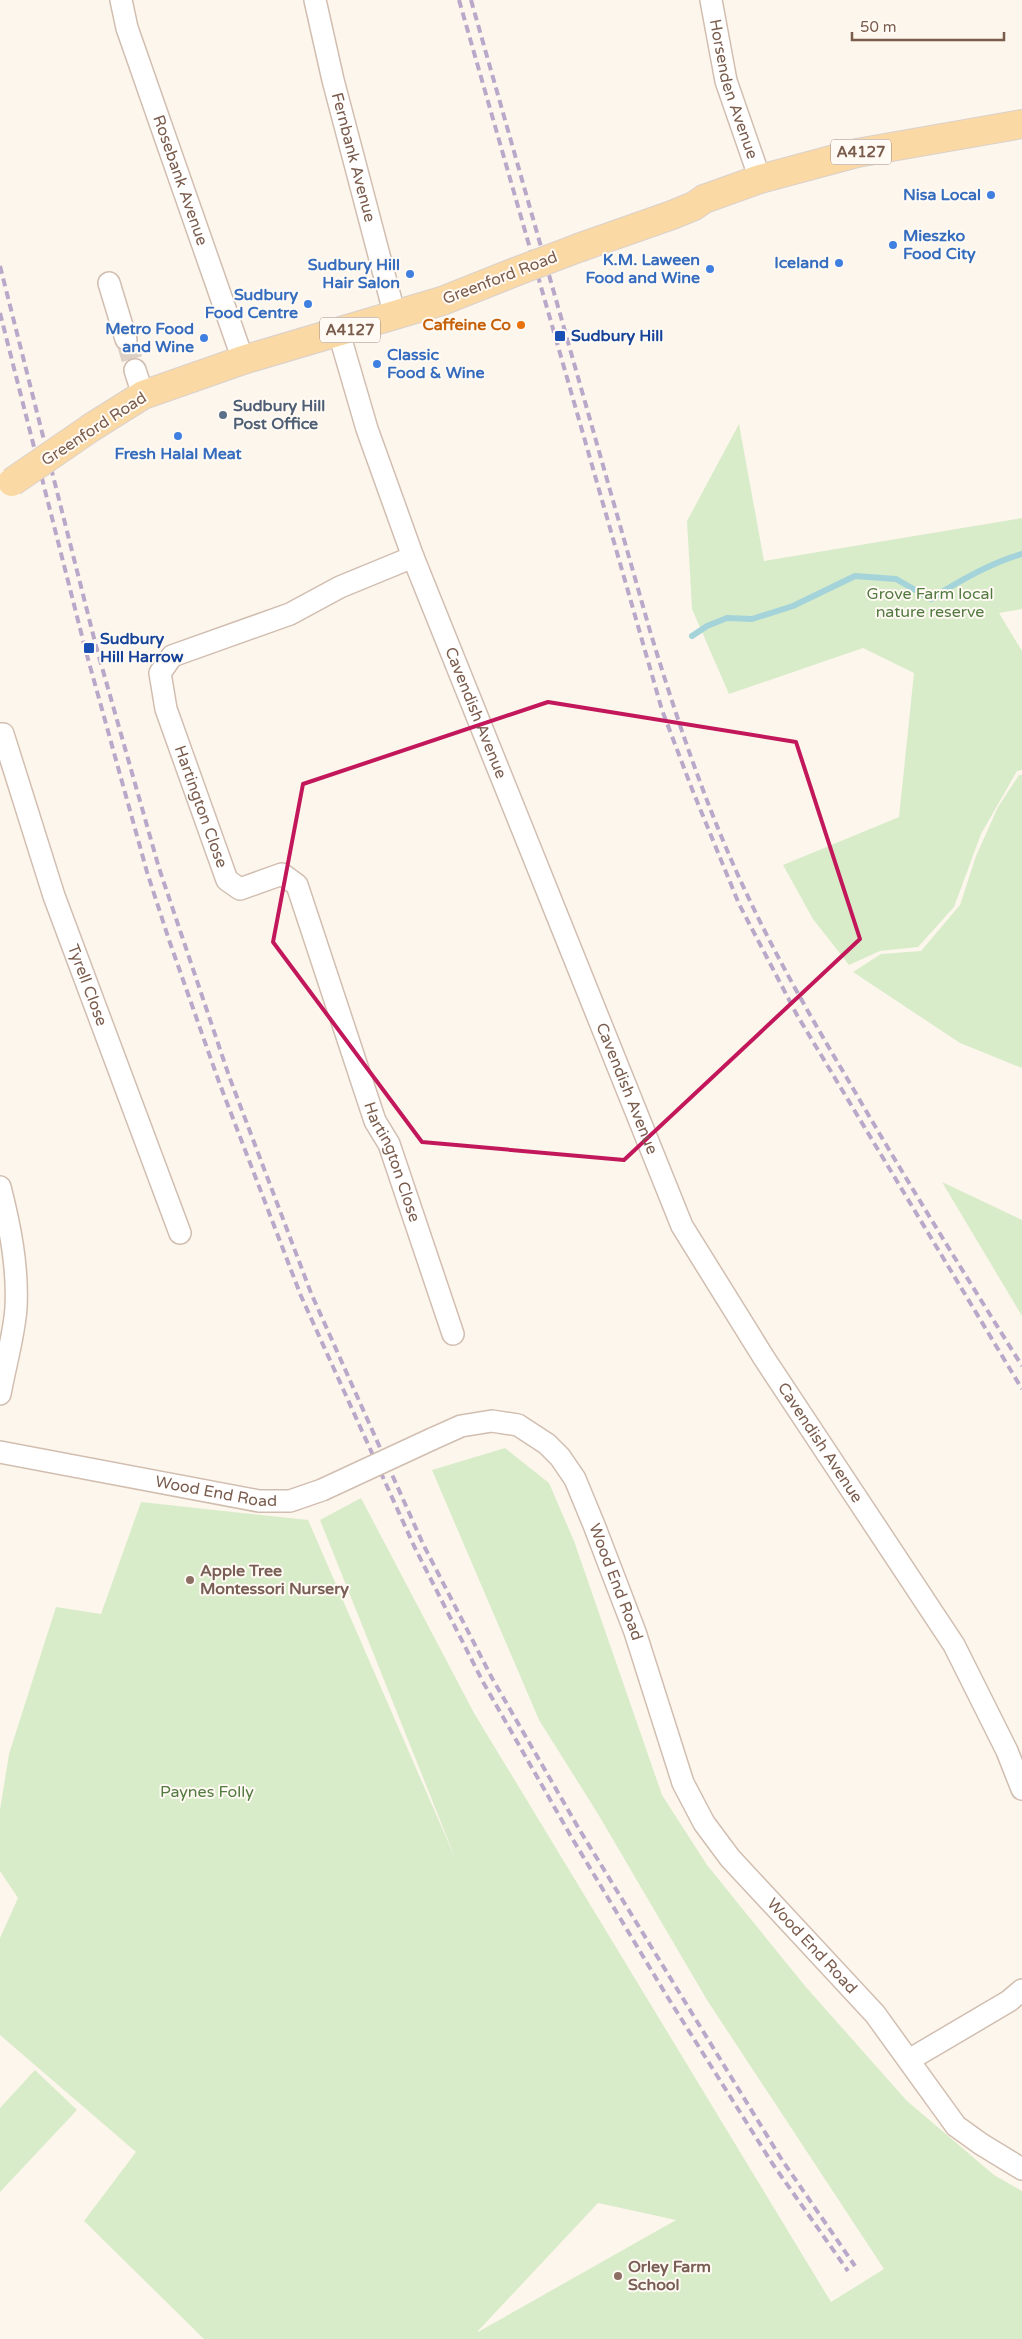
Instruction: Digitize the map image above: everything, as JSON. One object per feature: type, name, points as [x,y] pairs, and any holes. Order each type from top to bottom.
[{"type":"main road","name":"Greenford Road","points":[[6,486],[92,427],[139,383],[243,360],[339,333],[457,296],[581,247],[687,209],[704,199],[760,179],[857,152],[1022,124]]},
{"type":"street","name":"Rosebank Avenue","points":[[121,0],[130,37],[243,360]]},
{"type":"street","name":"Fernbank Avenue","points":[[315,0],[333,80],[395,316]]},
{"type":"street","name":"Horsenden Avenue","points":[[711,0],[726,81],[760,179]]},
{"type":"street","points":[[109,283],[126,339]]},
{"type":"street","name":"Cavendish Avenue","points":[[339,333],[367,429],[413,557],[682,1226],[764,1358],[954,1645],[1007,1751],[1022,1789]]},
{"type":"street","name":"Hartington Close","points":[[413,557],[340,587],[290,614],[172,656],[160,673],[166,709],[227,880],[240,888],[282,874],[297,884],[375,1121],[389,1144],[453,1334]]},
{"type":"street","name":"Tyrell Close","points":[[1,730],[54,896],[180,1233]]},
{"type":"street","points":[[0,1187],[15,1262],[16,1309],[0,1394]]},
{"type":"street","name":"Wood End Road","points":[[0,1452],[259,1501],[290,1501],[322,1490],[461,1426],[492,1420],[518,1425],[547,1444],[560,1457],[574,1479],[594,1524],[635,1632],[683,1783],[704,1823],[730,1858],[875,2014],[956,2126],[1022,2169]]},
{"type":"street","points":[[909,2060],[1009,2001],[1022,1990]]},
{"type":"highlighted area","points":[[548,702],[796,742],[860,939],[624,1160],[422,1142],[273,942],[303,784]]},
{"type":"green space","name":"Grove Farm local nature reserve","points":[[739,424],[764,561],[1022,518],[1022,609],[999,613],[1022,651],[1022,770],[1017,771],[981,834],[954,907],[918,947],[880,951],[849,965],[813,919],[783,865],[899,817],[914,673],[863,648],[729,694],[692,609],[687,521]]},
{"type":"green space","points":[[1019,775],[1022,775],[1022,1068],[960,1043],[853,972],[881,954],[921,951],[960,905],[976,856],[998,807]]},
{"type":"green space","points":[[942,1182],[1022,1220],[1022,1316]]},
{"type":"green space","name":"Paynes Folly","points":[[505,1448],[549,1483],[574,1541],[662,1795],[707,1865],[805,1986],[907,2101],[994,2175],[1022,2191],[1022,2339],[204,2339],[84,2221],[136,2152],[0,2035],[0,1938],[18,1898],[0,1871],[0,1810],[9,1754],[56,1607],[101,1614],[141,1502],[308,1520],[456,1860],[320,1520],[361,1498],[474,1713],[831,2302],[884,2269],[707,2000],[598,1814],[539,1720],[432,1470]],"holes":[[[598,2203],[676,2220],[478,2332]]]},
{"type":"green space","points":[[35,2070],[77,2110],[0,2192],[0,2108]]},
{"type":"waterway","points":[[692,636],[707,626],[727,618],[752,619],[793,606],[855,576],[896,579],[931,599],[975,573],[998,562],[1022,554]]},
{"type":"tunnel","points":[[126,339],[135,370]]},
{"type":"railway","points":[[459,0],[662,710],[692,789],[739,904],[797,1015],[1022,1389]]},
{"type":"railway","points":[[471,0],[650,631],[683,735],[721,837],[762,926],[812,1018],[914,1191],[1022,1366]]},
{"type":"railway","points":[[0,266],[96,646],[159,868],[229,1076],[311,1293],[423,1544],[492,1678],[579,1829],[782,2160],[855,2266]]},
{"type":"railway","points":[[0,313],[85,648],[147,872],[219,1082],[301,1296],[414,1546],[483,1682],[572,1838],[665,1993],[772,2163],[848,2271]]},
{"type":"place","name":"Nisa Local","points":[[991,195]]},
{"type":"place","name":"Mieszko Food City","points":[[893,245]]},
{"type":"place","name":"Iceland","points":[[839,263]]},
{"type":"place","name":"K.M. Laween Food and Wine","points":[[710,269]]},
{"type":"place","name":"Sudbury Hill Hair Salon","points":[[410,274]]},
{"type":"place","name":"Sudbury Food Centre","points":[[308,304]]},
{"type":"place","name":"Caffeine Co","points":[[521,325]]},
{"type":"place","name":"Sudbury Hill","points":[[560,336]]},
{"type":"place","name":"Metro Food and Wine","points":[[204,338]]},
{"type":"place","name":"Classic Food & Wine","points":[[377,364]]},
{"type":"place","name":"Sudbury Hill Post Office","points":[[223,415]]},
{"type":"place","name":"Fresh Halal Meat","points":[[178,436]]},
{"type":"place","name":"Sudbury Hill Harrow","points":[[89,648]]},
{"type":"place","name":"Apple Tree Montessori Nursery","points":[[190,1580]]},
{"type":"place","name":"Orley Farm School","points":[[618,2276]]}]
